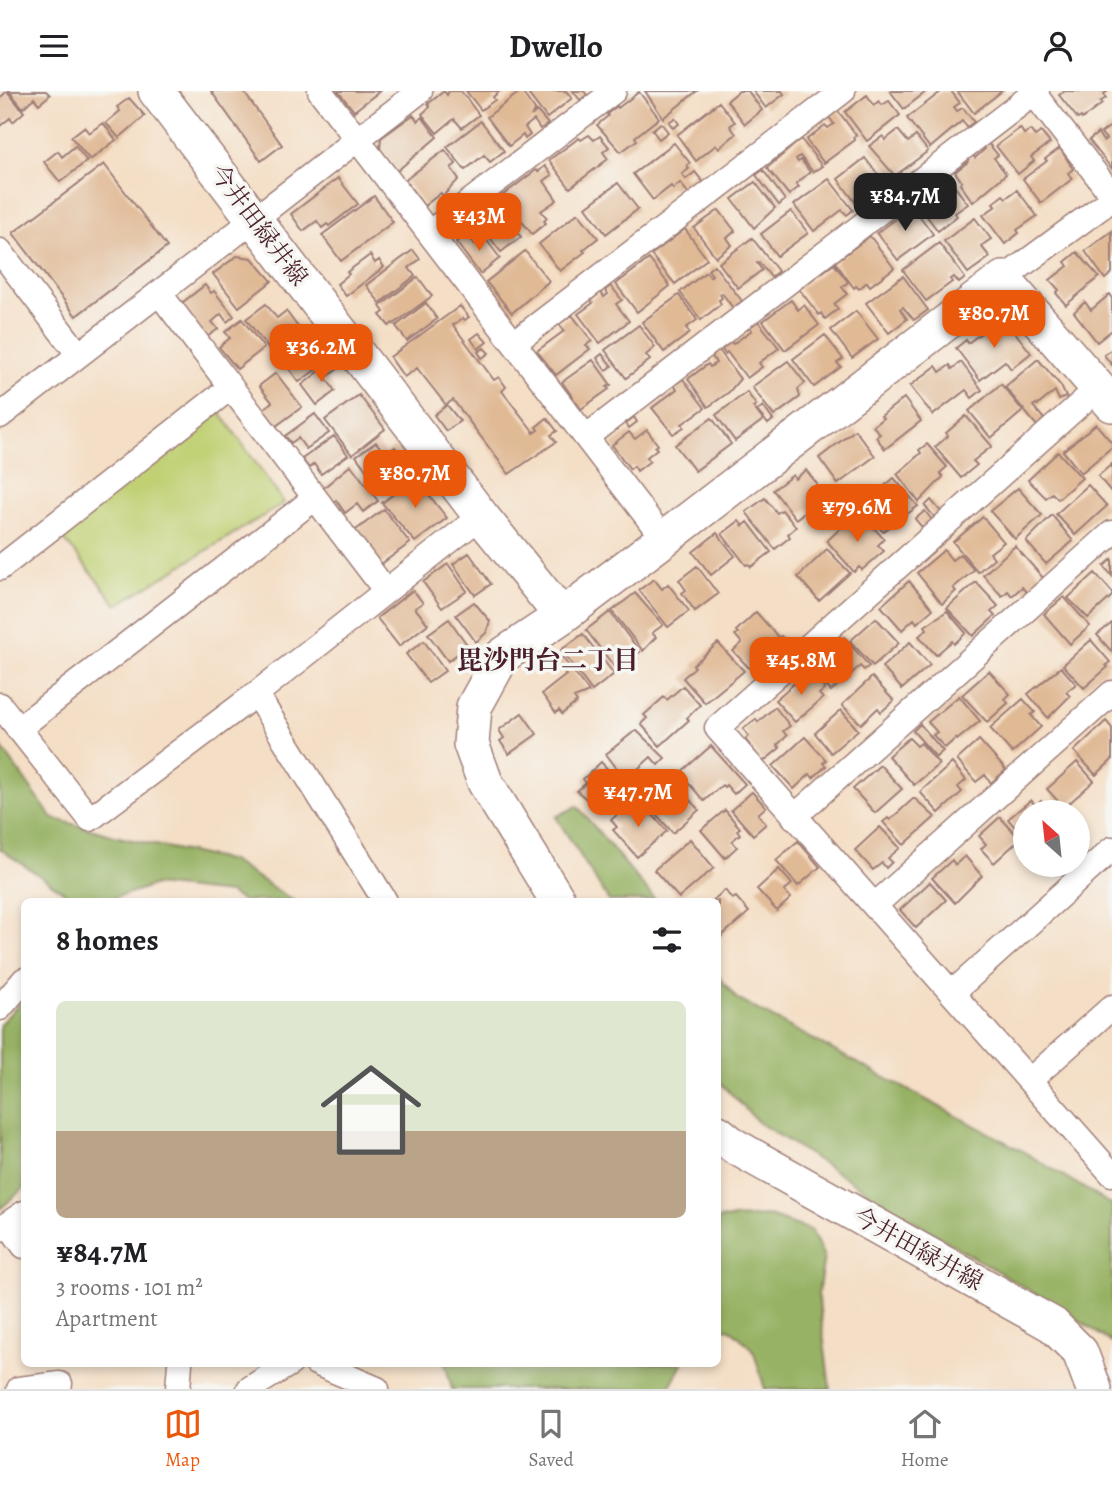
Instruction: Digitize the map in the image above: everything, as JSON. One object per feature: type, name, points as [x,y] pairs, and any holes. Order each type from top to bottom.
[{"type":"main road","name":"今井田緑井線","points":[[156,91],[481,516],[562,616]]},
{"type":"main road","points":[[556,898],[485,782],[471,744],[474,707],[502,656],[562,616],[1003,279],[1105,396]]},
{"type":"main road","name":"今井田緑井線","points":[[721,1135],[734,1146],[1053,1325],[1080,1352],[1094,1389]]},
{"type":"street","points":[[320,91],[664,539]]},
{"type":"street","points":[[0,416],[419,91]]},
{"type":"street","points":[[429,233],[614,91]]},
{"type":"street","points":[[514,343],[843,91]]},
{"type":"street","points":[[586,437],[1035,92],[1112,197],[1003,279]]},
{"type":"street","points":[[0,251],[79,355]]},
{"type":"street","points":[[160,294],[386,591]]},
{"type":"street","points":[[0,568],[231,387]]},
{"type":"street","points":[[1105,396],[717,728],[1111,1170]]},
{"type":"street","points":[[18,729],[315,498]]},
{"type":"street","points":[[0,705],[90,819],[256,694],[481,516]]},
{"type":"street","points":[[794,817],[1112,533]]},
{"type":"street","points":[[875,905],[1112,693]]},
{"type":"street","points":[[256,694],[383,898]]},
{"type":"street","points":[[952,992],[1112,849]]},
{"type":"street","points":[[0,1008],[21,984]]},
{"type":"street","points":[[1030,1080],[1112,1007]]},
{"type":"street","points":[[11,1222],[21,1240]]},
{"type":"street","points":[[178,1389],[180,1367]]},
{"type":"street","points":[[249,1389],[285,1367]]},
{"type":"street","points":[[325,1367],[377,1389]]},
{"type":"street","points":[[19,1389],[59,1379]]},
{"type":"green space","points":[[220,412],[284,503],[117,605],[59,533]]},
{"type":"green space","points":[[0,745],[52,818],[118,837],[231,861],[289,898],[238,898],[229,893],[155,885],[114,898],[70,898],[0,849]]},
{"type":"green space","points":[[577,806],[654,898],[607,898],[556,817]]},
{"type":"green space","points":[[721,980],[737,999],[1019,1149],[1112,1205],[1112,1343],[1074,1317],[923,1227],[758,1122],[721,1083]]},
{"type":"green space","points":[[21,1002],[21,1191],[0,1209],[0,1024]]},
{"type":"green space","points":[[769,1216],[811,1230],[824,1257],[818,1294],[830,1389],[765,1389],[753,1349],[729,1328],[721,1329],[721,1219]]},
{"type":"green space","points":[[446,1367],[681,1367],[668,1389],[452,1389]]},
{"type":"building","points":[[7,91],[24,112],[13,122],[10,118],[0,126],[0,98]]},
{"type":"building","points":[[9,91],[46,91],[50,95],[39,104],[34,98],[23,108]]},
{"type":"building","points":[[211,91],[243,91],[282,145],[261,161]]},
{"type":"building","points":[[338,91],[380,91],[354,111]]},
{"type":"building","points":[[444,91],[447,95],[449,91],[461,91],[479,115],[462,128],[454,119],[437,133],[422,114],[430,107],[428,104]]},
{"type":"building","points":[[466,91],[500,91],[493,97],[495,100],[481,110]]},
{"type":"building","points":[[521,91],[535,110],[531,116],[537,111],[548,124],[540,129],[534,120],[525,127],[530,135],[525,139],[523,135],[509,146],[487,117]]},
{"type":"building","points":[[529,91],[566,91],[572,98],[547,118],[529,95]]},
{"type":"building","points":[[573,91],[584,91],[587,95],[580,100]]},
{"type":"building","points":[[645,91],[697,91],[663,118]]},
{"type":"building","points":[[739,91],[748,91],[762,110],[745,124],[727,101]]},
{"type":"building","points":[[753,91],[782,91],[784,94],[766,108]]},
{"type":"building","points":[[890,91],[927,91],[904,109]]},
{"type":"building","points":[[942,91],[951,91],[960,103],[954,107],[957,111],[963,108],[974,122],[967,127],[962,121],[930,148],[907,118]]},
{"type":"building","points":[[957,91],[1002,91],[974,113]]},
{"type":"building","points":[[1065,91],[1108,91],[1104,94],[1106,98],[1100,102],[1102,104],[1082,119],[1078,119],[1059,95]]},
{"type":"building","points":[[639,92],[659,118],[621,152],[597,125],[617,106],[618,108]]},
{"type":"building","points":[[867,95],[874,105],[879,101],[882,105],[889,101],[900,115],[867,141],[845,112]]},
{"type":"building","points":[[129,98],[145,116],[119,138],[106,123],[120,111],[117,107]]},
{"type":"building","points":[[719,102],[735,122],[730,126],[736,134],[696,161],[677,135]]},
{"type":"building","points":[[838,111],[856,135],[853,137],[855,140],[824,163],[806,140],[825,125],[828,128],[834,124],[829,117]]},
{"type":"building","points":[[413,115],[418,121],[422,117],[437,137],[397,171],[380,149],[381,138]]},
{"type":"building","points":[[675,118],[679,124],[673,128],[669,122]]},
{"type":"building","points":[[481,121],[504,151],[490,162],[484,155],[465,170],[447,147]]},
{"type":"building","points":[[103,123],[116,140],[90,160],[71,137],[84,127],[89,133]]},
{"type":"building","points":[[661,123],[668,132],[659,139],[652,130]]},
{"type":"building","points":[[1112,125],[1112,169],[1089,140],[1098,133],[1103,141],[1106,139],[1101,133]]},
{"type":"building","points":[[1020,128],[1024,134],[1030,130],[1035,136],[1041,132],[1050,143],[1031,157],[1034,161],[1018,174],[996,146]]},
{"type":"building","points":[[898,130],[908,142],[916,136],[928,151],[895,176],[869,146],[883,136],[885,140]]},
{"type":"building","points":[[589,135],[594,140],[600,136],[609,147],[603,152],[608,159],[570,188],[549,160],[579,138],[581,140]]},
{"type":"building","points":[[801,139],[822,166],[813,172],[800,156],[796,159],[798,162],[801,160],[810,172],[796,184],[799,187],[789,195],[767,168]]},
{"type":"building","points":[[674,143],[690,163],[687,165],[689,169],[682,174],[686,179],[695,172],[704,183],[689,194],[680,183],[673,189],[671,186],[653,200],[633,174]]},
{"type":"building","points":[[988,143],[998,155],[994,158],[1006,174],[973,202],[955,172],[973,155],[975,158]]},
{"type":"building","points":[[75,146],[87,161],[60,182],[44,162],[58,151],[62,157]]},
{"type":"building","points":[[1060,148],[1073,169],[1068,173],[1072,179],[1041,203],[1023,179]]},
{"type":"building","points":[[445,150],[456,164],[451,168],[459,179],[443,196],[441,193],[424,206],[405,180]]},
{"type":"building","points":[[865,158],[883,181],[881,184],[884,188],[867,201],[864,196],[856,203],[838,179]]},
{"type":"building","points":[[104,164],[167,247],[76,316],[13,233]]},
{"type":"building","points":[[545,166],[552,175],[544,181],[557,200],[541,211],[547,218],[544,221],[546,223],[532,234],[502,196]]},
{"type":"building","points":[[763,170],[785,200],[779,205],[756,175]]},
{"type":"building","points":[[338,178],[358,204],[329,226],[327,224],[322,228],[317,221],[303,231],[291,214]]},
{"type":"building","points":[[829,179],[853,210],[847,215],[842,210],[814,231],[794,205]]},
{"type":"building","points":[[949,179],[968,204],[938,231],[917,203]]},
{"type":"building","points":[[755,182],[775,208],[754,228],[732,199]]},
{"type":"building","points":[[618,183],[638,209],[606,234],[586,207]]},
{"type":"building","points":[[1017,190],[1037,216],[1017,230],[1019,233],[1005,244],[983,215],[996,206],[993,203],[1003,195],[1006,198]]},
{"type":"building","points":[[374,196],[393,222],[341,261],[322,235]]},
{"type":"building","points":[[910,203],[933,234],[898,260],[877,233],[905,212],[903,209]]},
{"type":"building","points":[[719,210],[735,231],[727,238],[732,245],[716,257],[694,228]]},
{"type":"building","points":[[501,211],[521,237],[501,252],[481,226]]},
{"type":"building","points":[[791,211],[808,233],[777,256],[761,234]]},
{"type":"building","points":[[578,213],[598,238],[560,271],[539,244]]},
{"type":"building","points":[[975,218],[991,239],[981,246],[990,257],[968,273],[944,241]]},
{"type":"building","points":[[685,229],[707,259],[675,284],[651,255]]},
{"type":"building","points":[[1112,231],[1112,273],[1105,279],[1085,251]]},
{"type":"building","points":[[467,234],[475,244],[484,237],[500,258],[480,274],[456,242]]},
{"type":"building","points":[[870,236],[894,268],[870,286],[867,282],[859,289],[856,286],[854,288],[835,262]]},
{"type":"building","points":[[752,238],[778,271],[771,277],[759,262],[757,263],[762,270],[738,288],[719,263]]},
{"type":"building","points":[[939,243],[965,278],[959,283],[954,277],[950,279],[952,282],[926,301],[903,270]]},
{"type":"building","points":[[413,250],[420,259],[409,268],[415,276],[380,303],[366,285]]},
{"type":"building","points":[[525,251],[549,281],[512,313],[486,282]]},
{"type":"building","points":[[1077,252],[1099,277],[1066,305],[1056,293],[1059,290],[1050,280],[1068,266],[1065,262]]},
{"type":"building","points":[[370,255],[375,263],[379,260],[384,267],[346,296],[337,284],[349,274],[347,272]]},
{"type":"building","points":[[237,256],[252,258],[272,281],[239,307],[213,274]]},
{"type":"building","points":[[649,259],[670,286],[637,312],[616,284]]},
{"type":"building","points":[[834,264],[848,282],[842,287],[847,294],[834,304],[838,309],[825,319],[799,289]]},
{"type":"building","points":[[714,265],[742,301],[733,308],[722,293],[719,300],[721,304],[701,320],[680,292],[706,272],[710,277],[712,275],[708,270]]},
{"type":"building","points":[[903,276],[928,310],[914,320],[903,307],[900,309],[907,319],[889,333],[866,303]]},
{"type":"building","points":[[418,277],[432,296],[389,326],[380,315],[384,312],[380,306]]},
{"type":"building","points":[[205,285],[211,293],[214,291],[234,316],[227,322],[221,314],[212,322],[218,329],[204,339],[178,306]]},
{"type":"building","points":[[611,286],[622,300],[616,304],[629,321],[600,343],[578,314],[593,303],[591,300],[601,292],[604,297],[608,294],[605,290]]},
{"type":"building","points":[[1110,294],[1112,330],[1097,342],[1074,312],[1085,302],[1091,310]]},
{"type":"building","points":[[679,295],[697,320],[686,328],[690,333],[664,352],[642,322]]},
{"type":"building","points":[[791,300],[798,310],[804,305],[819,325],[785,350],[763,321]]},
{"type":"building","points":[[426,303],[437,319],[407,341],[396,326]]},
{"type":"building","points":[[266,304],[277,318],[286,311],[303,334],[274,356],[246,319]]},
{"type":"building","points":[[460,306],[469,317],[453,325],[494,380],[499,377],[506,387],[502,391],[534,433],[538,430],[536,427],[547,418],[557,431],[551,435],[556,442],[509,474],[453,400],[446,405],[417,368],[404,377],[390,357]]},
{"type":"building","points":[[856,311],[878,339],[852,358],[831,330]]},
{"type":"building","points":[[572,315],[592,341],[586,345],[590,349],[556,375],[537,351],[564,331],[559,324]]},
{"type":"building","points":[[242,319],[264,348],[237,369],[219,347],[230,338],[225,332]]},
{"type":"building","points":[[758,321],[779,348],[759,363],[762,367],[747,378],[722,349],[752,330],[750,327]]},
{"type":"building","points":[[997,321],[1010,326],[1031,353],[1011,369],[1005,361],[980,380],[956,348],[966,340],[968,343]]},
{"type":"building","points":[[639,325],[655,347],[646,355],[650,360],[626,378],[605,350]]},
{"type":"building","points":[[479,333],[487,342],[478,349],[471,339]]},
{"type":"building","points":[[825,335],[843,359],[837,363],[841,367],[814,387],[793,359]]},
{"type":"building","points":[[316,337],[322,344],[308,355],[318,368],[299,382],[284,362]]},
{"type":"building","points":[[484,348],[489,353],[482,358],[478,352]]},
{"type":"building","points":[[1112,349],[1112,365],[1104,355]]},
{"type":"building","points":[[719,350],[740,379],[729,392],[708,407],[688,379],[708,364],[710,367],[716,363],[712,356]]},
{"type":"building","points":[[602,354],[612,366],[606,371],[597,358]]},
{"type":"building","points":[[1038,359],[1061,386],[1066,397],[1059,400],[1055,391],[1033,406],[1044,419],[1037,426],[1005,387]]},
{"type":"building","points":[[334,360],[339,368],[326,378],[335,391],[317,405],[302,385]]},
{"type":"building","points":[[593,360],[611,385],[581,409],[562,382]]},
{"type":"building","points":[[788,361],[805,383],[798,389],[800,397],[774,416],[752,387]]},
{"type":"building","points":[[961,362],[982,390],[972,398],[966,390],[933,415],[910,386],[936,366],[940,372],[950,365],[952,369]]},
{"type":"building","points":[[276,373],[302,407],[276,426],[263,409],[272,402],[259,386]]},
{"type":"building","points":[[683,379],[705,408],[673,434],[652,408],[677,389],[674,385]]},
{"type":"building","points":[[1001,384],[1023,411],[991,438],[969,411]]},
{"type":"building","points":[[747,392],[756,405],[753,407],[763,420],[735,441],[716,415]]},
{"type":"building","points":[[359,395],[385,429],[352,455],[325,420]]},
{"type":"building","points":[[904,398],[921,421],[885,449],[876,437],[880,434],[873,426]]},
{"type":"building","points":[[447,405],[460,421],[446,431],[434,415]]},
{"type":"building","points":[[763,406],[773,420],[768,424],[757,411]]},
{"type":"building","points":[[315,414],[329,433],[306,449],[298,438],[291,443],[285,436]]},
{"type":"building","points":[[966,416],[992,446],[973,461],[977,465],[961,478],[935,447],[948,436],[946,433]]},
{"type":"building","points":[[634,417],[637,422],[629,428],[626,423]]},
{"type":"building","points":[[712,418],[731,444],[695,471],[675,445]]},
{"type":"building","points":[[1096,424],[1112,443],[1112,447],[1081,473],[1063,451]]},
{"type":"building","points":[[647,430],[658,445],[655,447],[657,449],[647,457],[650,461],[637,471],[634,466],[630,469],[612,445],[629,432],[635,439]]},
{"type":"building","points":[[855,430],[875,456],[838,484],[819,458]]},
{"type":"building","points":[[334,436],[348,455],[321,474],[314,464],[309,468],[302,459]]},
{"type":"building","points":[[376,442],[385,454],[395,447],[403,459],[397,464],[406,476],[383,493],[356,456]]},
{"type":"building","points":[[927,444],[947,467],[940,473],[943,477],[919,502],[897,474],[921,453],[919,450]]},
{"type":"building","points":[[1058,452],[1082,478],[1058,499],[1052,493],[1046,498],[1028,480]]},
{"type":"building","points":[[1112,464],[1112,493],[1098,476]]},
{"type":"building","points":[[351,465],[378,501],[363,512],[357,504],[345,513],[336,500],[333,503],[322,489]]},
{"type":"building","points":[[806,470],[817,484],[815,486],[823,497],[821,499],[824,504],[812,513],[809,508],[796,519],[773,490],[793,475],[795,479]]},
{"type":"building","points":[[415,477],[447,518],[415,542],[382,503]]},
{"type":"building","points":[[894,478],[918,506],[883,532],[861,506]]},
{"type":"building","points":[[1088,485],[1107,506],[1075,535],[1056,514]]},
{"type":"building","points":[[1018,488],[1042,515],[1015,539],[990,511]]},
{"type":"building","points":[[765,498],[777,513],[782,510],[796,527],[788,534],[790,537],[775,549],[746,512]]},
{"type":"building","points":[[931,500],[943,514],[936,519],[925,506]]},
{"type":"building","points":[[384,509],[410,543],[377,567],[352,533]]},
{"type":"building","points":[[925,511],[935,524],[926,532],[915,519]]},
{"type":"building","points":[[1052,515],[1073,541],[1046,564],[1026,541]]},
{"type":"building","points":[[864,517],[884,539],[878,545],[884,551],[862,570],[859,567],[854,572],[827,541],[850,519],[855,525]]},
{"type":"building","points":[[983,517],[1004,542],[990,553],[994,558],[978,572],[953,542]]},
{"type":"building","points":[[739,521],[743,526],[748,522],[771,552],[751,567],[746,565],[722,534]]},
{"type":"building","points":[[717,533],[735,556],[711,575],[693,552]]},
{"type":"building","points":[[1015,546],[1044,579],[1027,593],[1022,587],[1012,596],[1008,591],[1002,596],[983,575]]},
{"type":"building","points":[[827,549],[850,573],[819,601],[798,577]]},
{"type":"building","points":[[944,550],[952,560],[960,554],[974,570],[953,588],[956,591],[942,604],[917,573]]},
{"type":"building","points":[[469,553],[491,584],[475,595],[453,564]]},
{"type":"building","points":[[1112,559],[1112,576],[1104,566]]},
{"type":"building","points":[[448,564],[467,591],[442,608],[423,582]]},
{"type":"building","points":[[697,566],[718,594],[695,611],[682,593],[686,590],[679,580]]},
{"type":"building","points":[[1095,573],[1112,592],[1112,596],[1088,618],[1068,598]]},
{"type":"building","points":[[654,579],[662,589],[668,584],[689,611],[668,627],[639,590]]},
{"type":"building","points":[[909,581],[933,609],[917,623],[914,619],[902,630],[881,606]]},
{"type":"building","points":[[976,582],[998,606],[991,612],[995,616],[973,636],[947,608]]},
{"type":"building","points":[[413,590],[423,603],[415,608],[428,624],[399,646],[377,618]]},
{"type":"building","points":[[635,593],[663,625],[652,633],[656,637],[643,651],[612,611]]},
{"type":"building","points":[[1064,597],[1090,626],[1070,644],[1044,614]]},
{"type":"building","points":[[474,602],[490,621],[486,633],[476,642],[456,615]]},
{"type":"building","points":[[947,611],[966,633],[936,655],[919,636],[927,629],[925,626]]},
{"type":"building","points":[[610,612],[640,652],[636,655],[638,658],[627,667],[625,664],[617,670],[586,630]]},
{"type":"building","points":[[756,612],[779,638],[781,636],[792,648],[780,659],[769,647],[769,651],[750,669],[733,651],[742,643],[735,635],[738,633],[736,631]]},
{"type":"building","points":[[876,618],[899,643],[873,666],[850,641]]},
{"type":"building","points":[[449,619],[468,646],[448,661],[428,634]]},
{"type":"building","points":[[1112,623],[1112,652],[1097,635]]},
{"type":"building","points":[[583,634],[614,674],[592,691],[561,650]]},
{"type":"building","points":[[844,637],[869,666],[864,670],[860,666],[831,691],[813,672],[842,646],[838,642]]},
{"type":"building","points":[[1091,640],[1110,662],[1106,665],[1108,667],[1084,688],[1063,665]]},
{"type":"building","points":[[424,641],[445,671],[428,683],[406,654]]},
{"type":"building","points":[[910,642],[930,665],[902,689],[882,667]]},
{"type":"building","points":[[718,643],[744,671],[705,703],[683,678],[695,667],[693,665]]},
{"type":"building","points":[[562,657],[589,692],[574,698],[577,702],[562,714],[559,710],[556,713],[542,694],[566,675],[556,662]]},
{"type":"building","points":[[1061,667],[1076,684],[1066,692],[1070,696],[1048,718],[1028,694]]},
{"type":"building","points":[[989,671],[1010,694],[1005,699],[1008,703],[987,722],[962,695]]},
{"type":"building","points":[[812,674],[825,689],[819,694],[823,698],[795,722],[775,700],[804,675],[807,679]]},
{"type":"building","points":[[872,677],[894,701],[881,712],[878,708],[861,724],[842,705]]},
{"type":"building","points":[[683,686],[700,705],[687,718],[689,720],[660,746],[641,724],[647,718],[644,715],[664,697],[667,700]]},
{"type":"building","points":[[959,696],[980,721],[945,748],[933,735],[937,732],[928,722]]},
{"type":"building","points":[[1023,699],[1035,712],[1031,715],[1041,727],[1012,753],[990,728]]},
{"type":"building","points":[[775,707],[790,726],[783,731],[787,736],[777,745],[780,748],[763,762],[745,739],[749,736],[743,729],[756,719],[758,722]]},
{"type":"building","points":[[841,710],[858,730],[831,753],[815,733]]},
{"type":"building","points":[[522,713],[537,734],[509,754],[500,741],[504,738],[499,730]]},
{"type":"building","points":[[1106,721],[1112,728],[1112,760],[1096,775],[1074,751]]},
{"type":"building","points":[[920,724],[943,751],[936,757],[913,731]]},
{"type":"building","points":[[636,730],[665,758],[658,765],[651,757],[629,777],[622,775],[606,754]]},
{"type":"building","points":[[805,737],[826,760],[823,763],[826,766],[813,778],[810,774],[794,789],[773,766]]},
{"type":"building","points":[[909,738],[917,746],[921,743],[939,764],[914,785],[888,756]]},
{"type":"building","points":[[979,740],[1006,770],[991,783],[985,775],[976,782],[957,760]]},
{"type":"building","points":[[711,746],[745,784],[734,794],[726,785],[722,785],[704,801],[680,773]]},
{"type":"building","points":[[601,762],[622,785],[615,792],[618,795],[600,811],[577,791],[586,783],[583,779]]},
{"type":"building","points":[[1077,762],[1094,781],[1073,800],[1057,800],[1047,789]]},
{"type":"building","points":[[952,763],[966,780],[958,787],[962,792],[939,813],[920,792]]},
{"type":"building","points":[[880,765],[902,789],[875,813],[853,789]]},
{"type":"building","points":[[672,781],[699,810],[673,833],[647,804]]},
{"type":"building","points":[[752,792],[766,807],[758,814],[766,824],[753,835],[731,810]]},
{"type":"building","points":[[914,798],[935,817],[904,845],[883,822],[888,818],[890,820]]},
{"type":"building","points":[[643,804],[667,831],[637,857],[613,830],[617,827],[611,820],[626,807],[632,814]]},
{"type":"building","points":[[725,810],[740,828],[737,830],[740,834],[732,841],[737,847],[725,858],[701,830]]},
{"type":"building","points":[[1000,817],[1013,831],[1013,845],[994,863],[981,849],[986,844],[979,836]]},
{"type":"building","points":[[880,827],[900,848],[888,858],[892,862],[886,868],[882,863],[873,870],[855,850]]},
{"type":"building","points":[[690,839],[714,868],[679,898],[654,870]]},
{"type":"building","points":[[798,841],[820,867],[798,886],[776,860]]},
{"type":"building","points":[[965,856],[982,876],[955,903],[932,878],[952,860],[955,865]]},
{"type":"building","points":[[779,869],[792,884],[784,891],[791,898],[777,911],[757,889]]},
{"type":"building","points":[[930,882],[946,900],[916,928],[900,910]]},
{"type":"building","points":[[725,890],[732,899],[736,897],[749,912],[721,936],[721,898],[716,898]]},
{"type":"district","name":"毘沙門台二丁目","points":[[548,660]]}]
